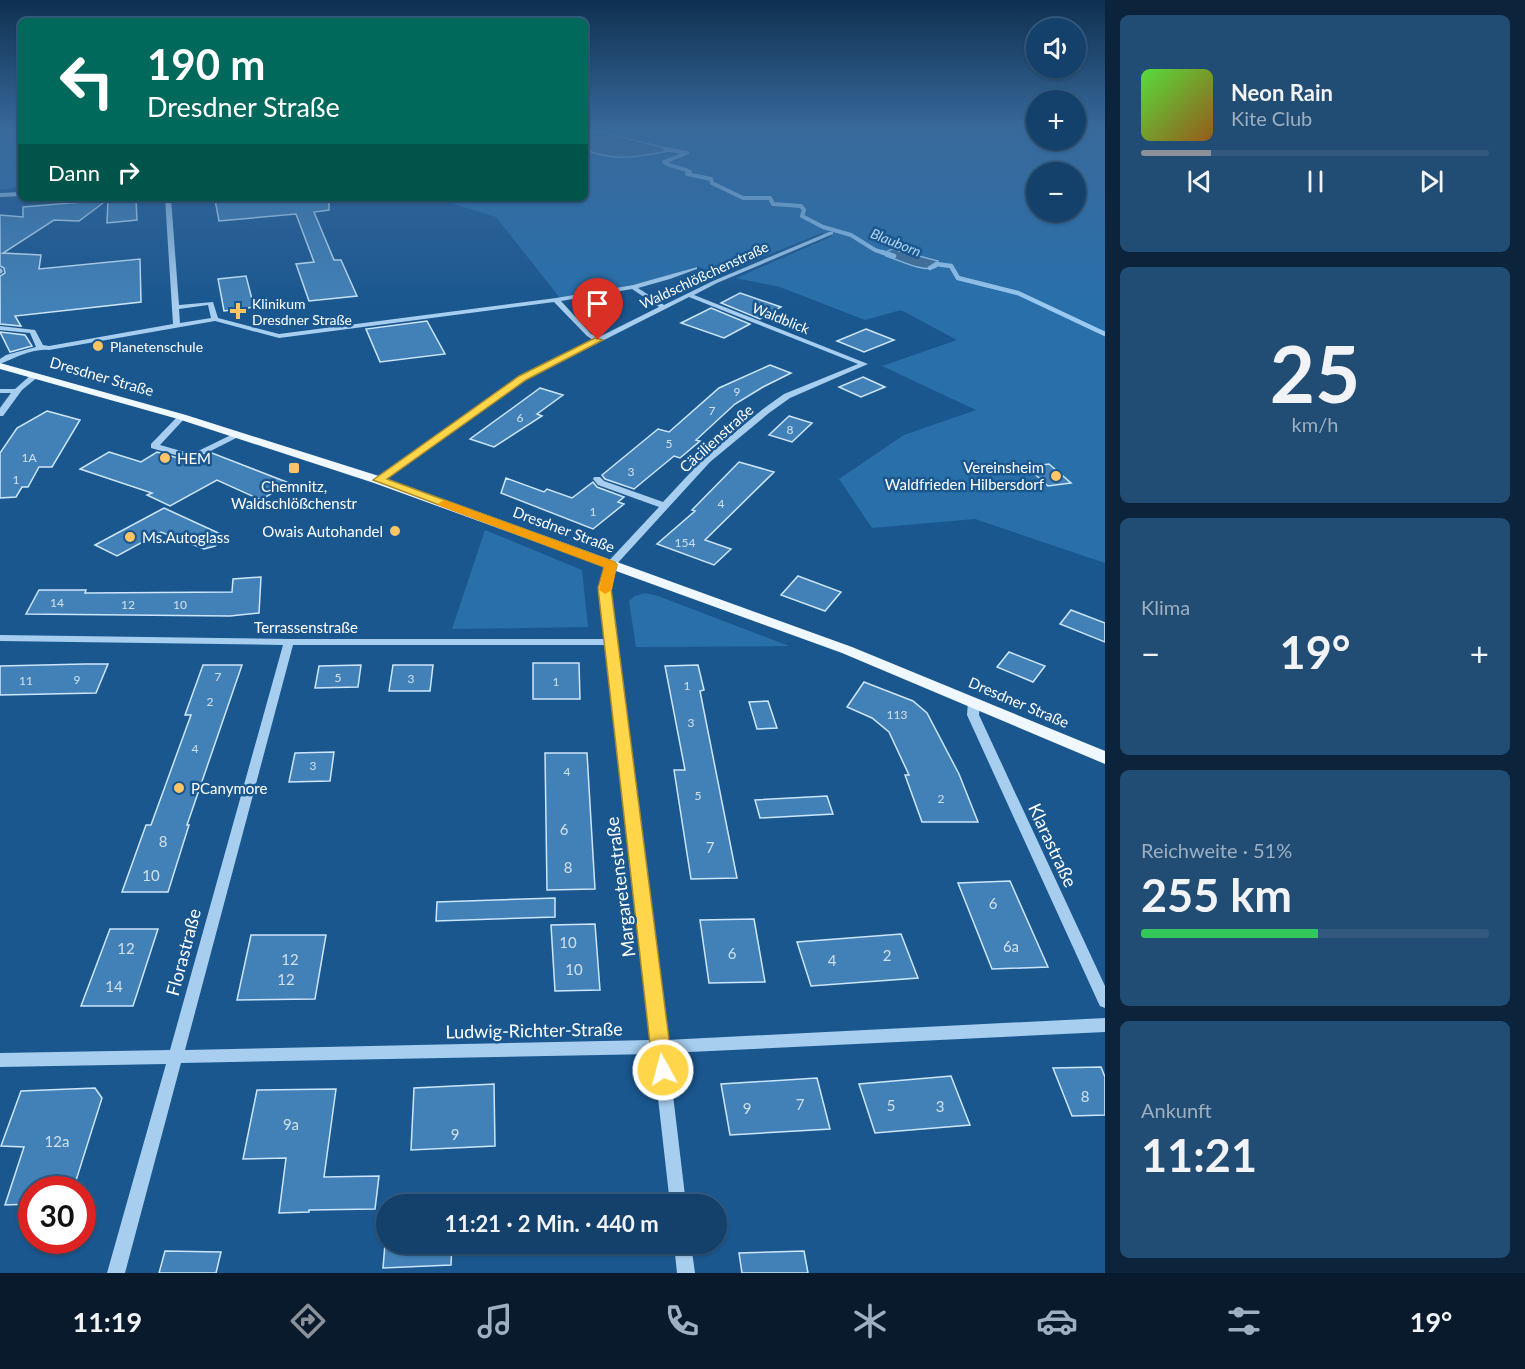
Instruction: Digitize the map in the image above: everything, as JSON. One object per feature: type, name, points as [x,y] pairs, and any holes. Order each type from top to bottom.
[{"type":"main road","name":"Dresdner Straße","points":[[0,364],[183,417],[378,480],[847,650],[1105,758]]},
{"type":"street","points":[[0,195],[18,194]]},
{"type":"street","points":[[168,201],[177,325]]},
{"type":"street","name":"Waldschlößchenstraße","points":[[378,480],[522,378],[746,268],[831,233]]},
{"type":"street","points":[[0,364],[9,357],[44,347],[108,339],[215,319],[279,336],[556,300],[633,287],[695,268]]},
{"type":"street","points":[[633,287],[653,303],[664,308]]},
{"type":"street","name":"Waldblick","points":[[689,295],[864,364]]},
{"type":"street","points":[[556,300],[589,335],[598,340]]},
{"type":"street","points":[[176,307],[211,303],[215,319]]},
{"type":"street","points":[[0,328],[33,330],[40,346],[44,347]]},
{"type":"street","name":"Cäcilienstraße","points":[[610,565],[707,460],[787,396],[864,364]]},
{"type":"street","points":[[0,414],[18,390],[35,376]]},
{"type":"street","points":[[0,391],[18,390]]},
{"type":"street","points":[[183,417],[154,446],[193,457],[238,435]]},
{"type":"street","points":[[597,479],[601,483],[665,506]]},
{"type":"street","name":"Margaretenstraße","points":[[610,565],[605,588],[677,1194]]},
{"type":"street","name":"Terrassenstraße","points":[[0,638],[289,642],[612,642]]},
{"type":"street","name":"Florastraße","points":[[116,1273],[289,642]]},
{"type":"street","name":"Klarastraße","points":[[974,702],[973,715],[1105,1002]]},
{"type":"street","name":"Ludwig-Richter-Straße","points":[[0,1060],[661,1047],[1105,1025]]},
{"type":"street","points":[[684,1254],[686,1273]]},
{"type":"shaded area","points":[[0,186],[18,186],[18,187],[0,190]]},
{"type":"shaded area","points":[[588,186],[1026,186],[1026,222],[1086,222],[1086,186],[1105,186],[1105,563],[975,519],[872,528],[839,479],[904,435],[976,410],[882,366],[957,340],[901,310],[865,320],[780,287],[736,278],[833,236],[822,233],[718,275],[697,266],[653,281],[560,298],[496,217],[444,201],[588,201]]},
{"type":"shaded area","points":[[892,249],[938,261],[936,267],[918,267],[886,256],[886,252]]},
{"type":"shaded area","points":[[485,530],[582,570],[588,627],[452,629]]},
{"type":"shaded area","points":[[645,593],[789,646],[636,647],[629,601]]},
{"type":"building","points":[[106,201],[79,221],[54,220],[3,253],[41,255],[39,269],[140,259],[141,302],[15,316],[21,326],[0,324],[0,276],[5,273],[4,268],[0,266],[0,215],[23,217],[23,207]]},
{"type":"building","points":[[108,201],[136,201],[137,220],[107,223]]},
{"type":"building","points":[[215,201],[329,201],[329,210],[314,212],[334,260],[341,260],[357,296],[309,301],[296,264],[314,262],[296,214],[219,221]]},
{"type":"building","points":[[246,276],[254,307],[224,311],[218,279]]},
{"type":"building","points":[[740,293],[781,307],[760,319],[721,303]]},
{"type":"building","points":[[711,308],[750,324],[724,338],[681,323]]},
{"type":"building","points":[[427,321],[445,354],[380,362],[366,329]]},
{"type":"building","points":[[866,329],[894,340],[864,352],[837,341]]},
{"type":"building","points":[[0,332],[25,335],[32,346],[10,352]]},
{"type":"building","points":[[770,365],[791,373],[735,404],[696,440],[700,441],[680,458],[674,456],[634,489],[605,479],[602,475],[658,429],[669,432],[719,388]]},
{"type":"building","points":[[863,377],[885,387],[861,397],[839,387]]},
{"type":"building","points":[[540,388],[563,395],[537,414],[542,416],[494,447],[470,439]]},
{"type":"building","points":[[47,411],[80,420],[52,467],[39,467],[28,487],[22,487],[16,497],[0,498],[0,453],[17,428]]},
{"type":"building","points":[[789,416],[812,423],[792,442],[769,435]]},
{"type":"building","points":[[109,452],[141,462],[157,452],[192,462],[212,453],[289,483],[261,500],[217,480],[170,506],[147,495],[152,493],[80,469]]},
{"type":"building","points":[[739,462],[774,472],[705,540],[731,549],[714,565],[657,544],[695,511],[692,510]]},
{"type":"building","points":[[1049,464],[1071,483],[1048,486],[1027,467]]},
{"type":"building","points":[[506,478],[544,492],[547,489],[572,498],[593,482],[597,487],[624,497],[618,502],[624,504],[593,529],[501,493]]},
{"type":"building","name":"Ms.Autoglass","points":[[164,508],[225,536],[215,546],[204,549],[161,532],[117,556],[95,545]]},
{"type":"building","points":[[798,576],[841,592],[825,611],[781,595]]},
{"type":"building","points":[[261,577],[259,613],[230,616],[26,614],[39,590],[86,590],[85,593],[232,592],[233,579]]},
{"type":"building","points":[[1071,610],[1105,623],[1105,642],[1060,624]]},
{"type":"building","points":[[1009,652],[1045,666],[1033,682],[997,667]]},
{"type":"building","points":[[533,663],[579,663],[580,699],[533,699]]},
{"type":"building","points":[[108,664],[96,693],[0,695],[0,666]]},
{"type":"building","points":[[203,665],[242,665],[187,825],[189,825],[168,892],[122,892],[146,825],[151,825],[191,715],[185,715]]},
{"type":"building","points":[[361,665],[358,687],[315,688],[319,666]]},
{"type":"building","points":[[393,665],[433,665],[430,691],[389,691]]},
{"type":"building","points":[[698,665],[704,690],[700,691],[737,878],[691,879],[674,770],[685,770],[665,666]]},
{"type":"building","points":[[864,682],[913,701],[927,713],[959,774],[978,822],[922,822],[905,775],[909,775],[889,732],[872,718],[847,707]]},
{"type":"building","points":[[768,701],[777,728],[757,729],[749,702]]},
{"type":"building","points":[[334,752],[330,781],[289,782],[295,753]]},
{"type":"building","points":[[545,753],[587,753],[595,889],[547,890]]},
{"type":"building","points":[[827,796],[833,814],[760,818],[755,800]]},
{"type":"building","points":[[1010,881],[1048,967],[992,969],[958,883]]},
{"type":"building","points":[[555,898],[555,917],[436,921],[437,902]]},
{"type":"building","points":[[754,919],[765,982],[709,983],[700,920]]},
{"type":"building","points":[[595,924],[600,990],[555,991],[551,925]]},
{"type":"building","points":[[110,929],[158,929],[133,1006],[81,1006]]},
{"type":"building","points":[[901,934],[918,978],[811,986],[797,942]]},
{"type":"building","points":[[251,935],[326,935],[315,999],[237,1000]]},
{"type":"building","points":[[1101,1067],[1105,1077],[1105,1115],[1072,1116],[1053,1068]]},
{"type":"building","points":[[951,1076],[970,1125],[875,1133],[859,1084]]},
{"type":"building","points":[[817,1078],[830,1129],[730,1135],[721,1084]]},
{"type":"building","points":[[494,1084],[495,1146],[411,1150],[414,1088]]},
{"type":"building","points":[[95,1088],[102,1098],[77,1176],[18,1176],[18,1205],[5,1205],[24,1147],[1,1146],[21,1091]]},
{"type":"building","points":[[336,1089],[324,1177],[379,1176],[375,1209],[279,1213],[286,1158],[243,1159],[257,1090]]},
{"type":"building","points":[[165,1251],[221,1252],[216,1273],[159,1273]]},
{"type":"building","points":[[804,1251],[808,1273],[742,1273],[739,1253]]},
{"type":"building","points":[[384,1254],[452,1254],[451,1265],[383,1268]]},
{"type":"waterway","name":"Blauborn","points":[[719,186],[743,198],[770,198],[773,204],[801,206],[804,210],[802,216],[823,227],[851,235],[875,250],[887,254]]},
{"type":"waterway","name":"Blauborn","points":[[882,252],[894,256]]},
{"type":"waterway","name":"Blauborn","points":[[930,268],[936,264],[951,266],[958,278],[1018,293],[1105,334]]},
{"type":"slow traffic","points":[[444,504],[610,565],[605,590]]},
{"type":"place","name":"Klinikum Dresdner Straße","points":[[238,311]]},
{"type":"place","name":"Planetenschule","points":[[98,346]]},
{"type":"place","name":"HEM","points":[[165,458]]},
{"type":"place","name":"Chemnitz, Waldschlößchenstr","points":[[294,468]]},
{"type":"place","name":"Vereinsheim Waldfrieden Hilbersdorf","points":[[1056,476]]},
{"type":"place","name":"Owais Autohandel","points":[[395,531]]},
{"type":"place","name":"Ms.Autoglass","points":[[130,537]]},
{"type":"place","name":"PCanymore","points":[[179,788]]},
{"type":"route","points":[[598,340],[522,378],[378,480],[610,565],[605,588],[663,1070]]}]
